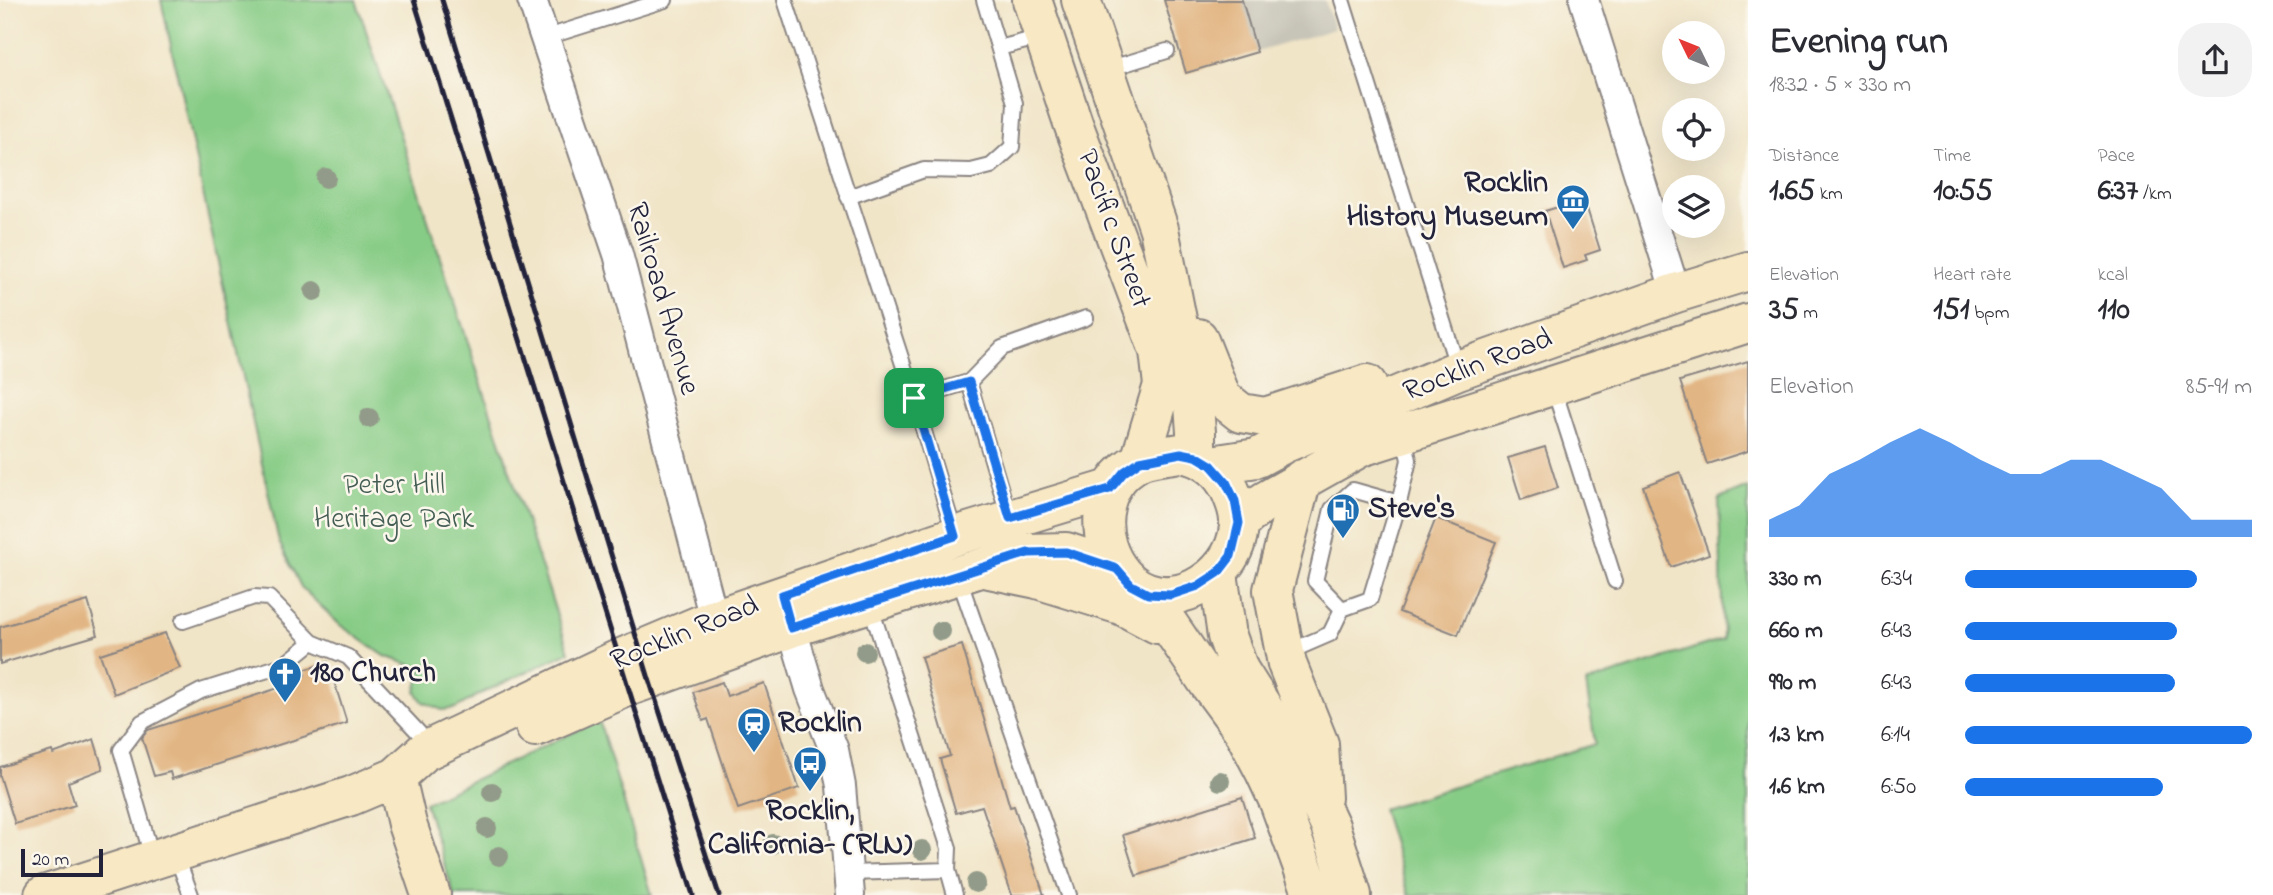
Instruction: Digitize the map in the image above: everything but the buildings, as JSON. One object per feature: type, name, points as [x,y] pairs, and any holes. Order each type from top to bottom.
[{"type":"main road","name":"Pacific Street","points":[[1032,0],[1074,126],[1159,351],[1163,385],[1140,461]]},
{"type":"main road","name":"Pacific Street","points":[[1086,3],[1105,70],[1159,229],[1203,460]]},
{"type":"main road","points":[[1159,229],[1212,377],[1222,398],[1241,413],[1265,417],[1405,372],[1458,370]]},
{"type":"main road","name":"Rocklin Road","points":[[1203,460],[1257,458],[1283,444],[1458,370],[1676,293],[1748,271]]},
{"type":"main road","points":[[1553,385],[1591,352],[1668,322],[1676,293]]},
{"type":"main road","name":"Rocklin Road","points":[[1239,523],[1265,501],[1361,447],[1748,323]]},
{"type":"main road","points":[[1181,453],[1203,460],[1226,482],[1235,501],[1239,523],[1231,556],[1218,573],[1198,586],[1171,595],[1148,594],[1131,585],[1117,569],[1107,549],[1102,530],[1103,510],[1110,489],[1124,472],[1140,461],[1181,453]]},
{"type":"main road","points":[[1301,479],[1273,590],[1287,664],[1319,744],[1322,811]]},
{"type":"main road","name":"Rocklin Road","points":[[396,777],[426,775],[627,687],[955,536],[1110,489]]},
{"type":"main road","name":"Rocklin Road","points":[[44,895],[351,796],[396,777],[425,751],[619,659],[714,619],[870,604],[1028,553],[1066,552],[1117,569]]},
{"type":"main road","points":[[969,571],[1037,579],[1121,605],[1174,633]]},
{"type":"main road","points":[[1218,573],[1227,636],[1239,670],[1308,779],[1330,826],[1352,895]]},
{"type":"main road","points":[[1148,594],[1243,730],[1265,772],[1313,895]]},
{"type":"main road","points":[[396,777],[407,824],[430,895]]},
{"type":"street","name":"Railroad Avenue","points":[[532,0],[618,254],[714,619]]},
{"type":"street","points":[[1584,0],[1676,293]]},
{"type":"street","points":[[787,612],[810,689],[834,750],[841,786],[849,884]]},
{"type":"lane","points":[[544,38],[665,0]]},
{"type":"lane","points":[[785,0],[914,398],[955,536]]},
{"type":"lane","points":[[848,197],[924,170],[971,172],[981,169],[990,166],[1012,147],[1015,103],[984,0]]},
{"type":"lane","points":[[1342,0],[1432,279],[1458,370]]},
{"type":"lane","points":[[999,48],[1044,36]]},
{"type":"lane","points":[[1105,70],[1167,51]]},
{"type":"lane","points":[[914,398],[969,382],[1002,348],[1086,318]]},
{"type":"lane","points":[[969,382],[1010,518]]},
{"type":"lane","points":[[1553,385],[1615,582]]},
{"type":"lane","points":[[1285,653],[1330,634],[1342,609],[1370,598],[1409,460],[1404,433]]},
{"type":"lane","points":[[1342,609],[1315,581],[1332,509],[1353,490],[1399,503]]},
{"type":"lane","points":[[969,571],[1069,895]]},
{"type":"lane","points":[[183,621],[254,597],[269,598],[312,642],[348,657],[419,733],[425,751]]},
{"type":"lane","points":[[870,604],[949,848],[948,870],[956,895]]},
{"type":"lane","points":[[191,895],[165,857],[121,750],[142,722],[201,691],[284,665],[312,642]]},
{"type":"lane","points":[[849,884],[948,870]]},
{"type":"shaded area","points":[[1193,0],[1325,0],[1334,29],[1257,52],[1242,1],[1171,22]]},
{"type":"green space","name":"Peter Hill Heritage Park","points":[[161,0],[356,0],[569,652],[456,708],[442,710],[423,702],[416,692],[422,669],[385,656],[340,625],[301,587],[279,542]]},
{"type":"green space","points":[[1748,487],[1748,895],[1409,895],[1382,809],[1595,744],[1586,683],[1723,639],[1719,499]]},
{"type":"green space","points":[[599,720],[652,895],[454,895],[425,803]]},
{"type":"railway","points":[[414,0],[693,895]]},
{"type":"railway","points":[[442,0],[649,679],[719,895]]},
{"type":"place","name":"Rocklin History Museum","points":[[1573,231]]},
{"type":"place","name":"Steve's","points":[[1343,540]]},
{"type":"place","name":"180 Church","points":[[285,704]]},
{"type":"place","name":"Rocklin","points":[[754,754]]},
{"type":"place","name":"Rocklin, California- (RLN)","points":[[810,793]]},
{"type":"route","points":[[969,382],[1010,518],[1110,489],[1124,472],[1140,461],[1181,453],[1196,456],[1211,465],[1226,482],[1235,501],[1239,523],[1231,556],[1218,573],[1198,586],[1171,595],[1148,594],[1131,585],[1117,569],[1066,552],[1028,553],[791,628],[782,595],[955,536],[914,398],[969,382]]}]
